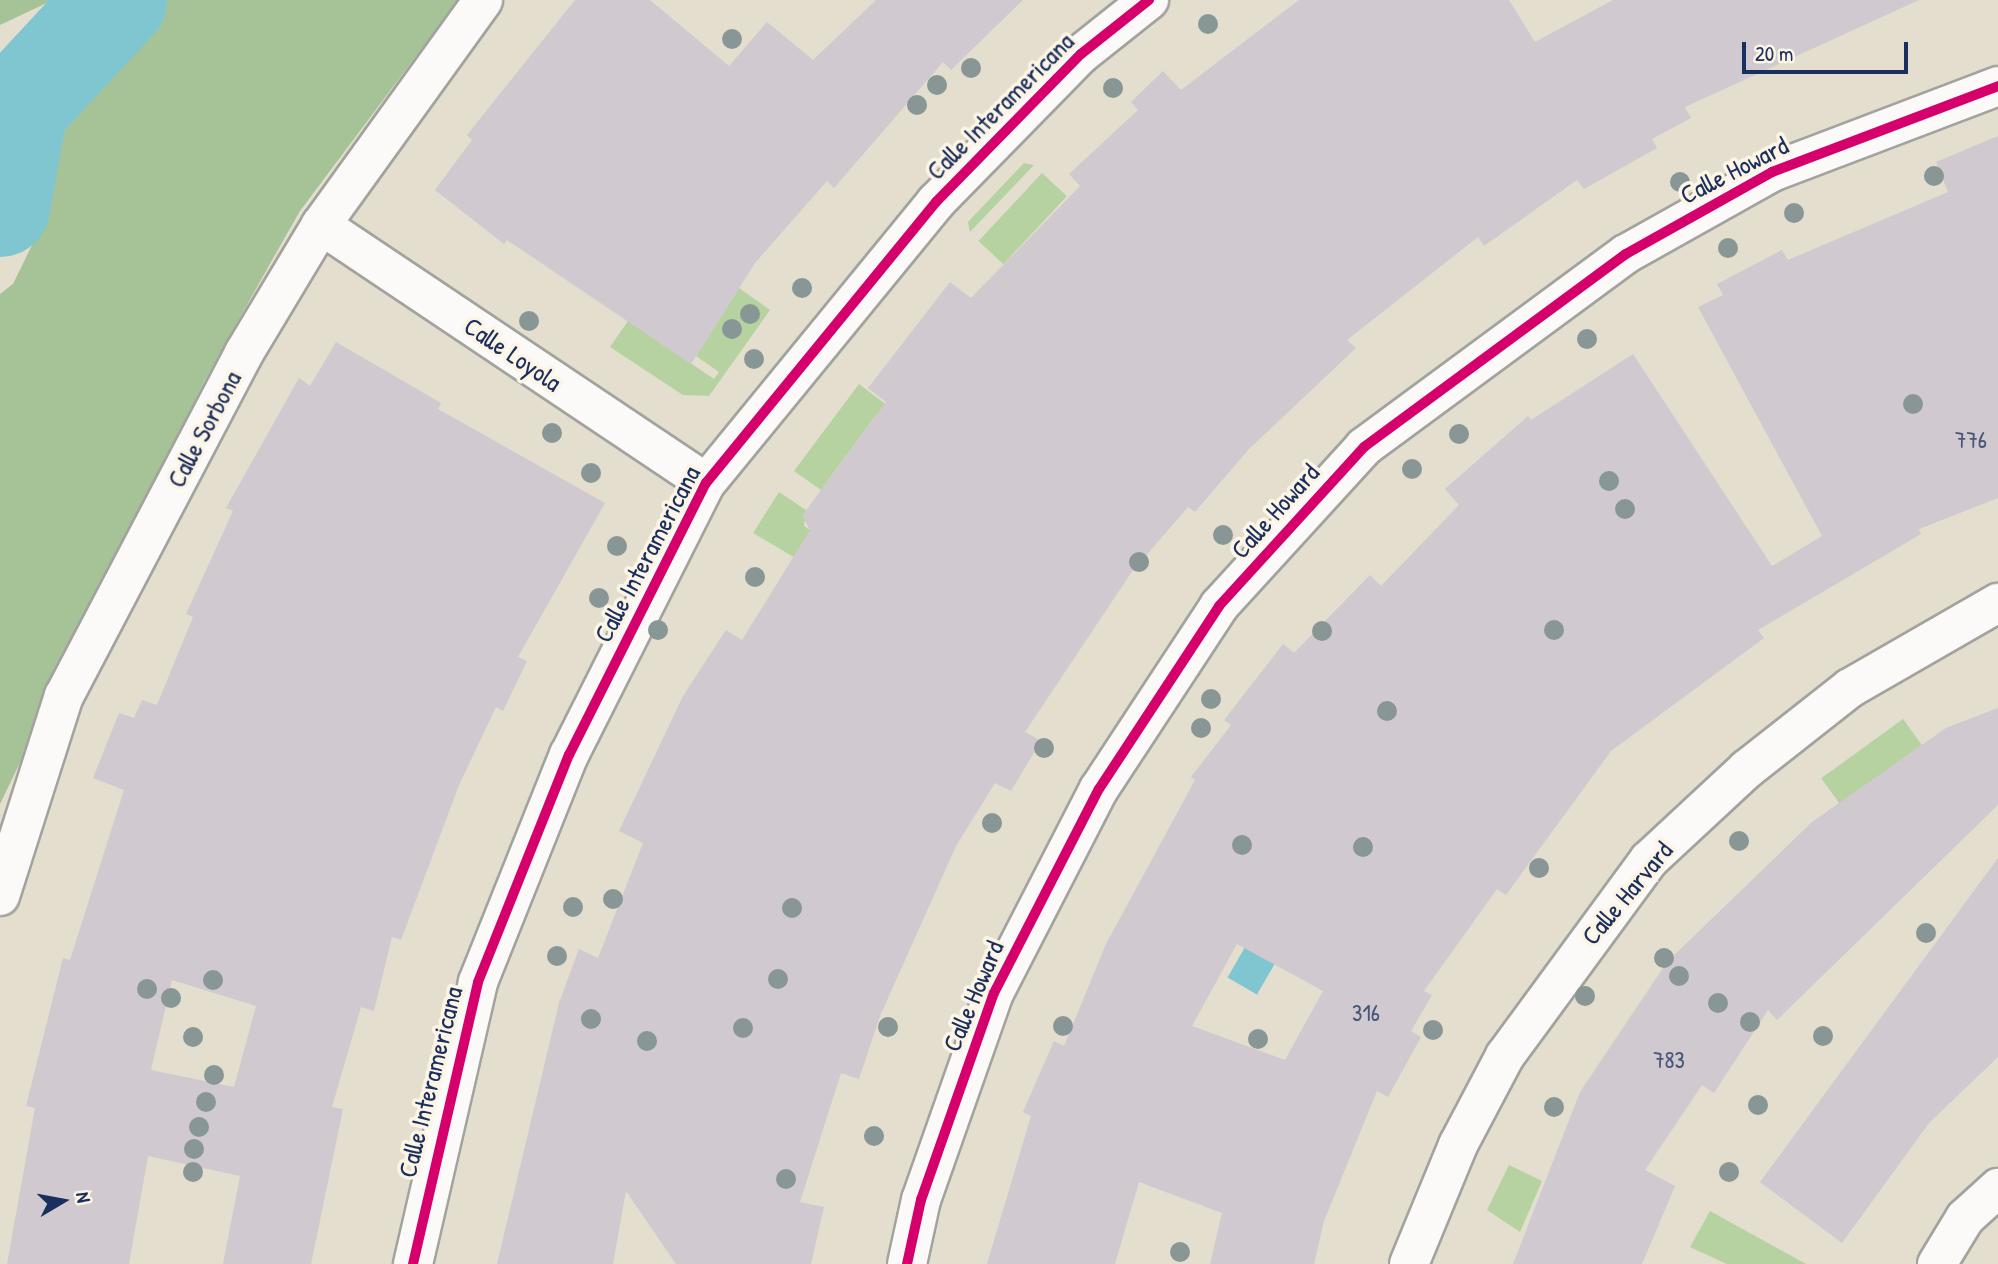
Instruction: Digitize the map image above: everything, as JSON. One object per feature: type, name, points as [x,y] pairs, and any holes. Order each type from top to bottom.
[{"type":"street","name":"Calle Sorbona","points":[[0,896],[64,696],[244,353],[321,225],[483,0]]},
{"type":"street","name":"Calle Interamericana","points":[[413,1264],[478,982],[569,755],[706,483],[936,202],[1081,54],[1149,0]]},
{"type":"street","name":"Calle Howard","points":[[907,1264],[921,1200],[994,993],[1099,789],[1219,606],[1364,447],[1626,254],[1772,172],[1998,86]]},
{"type":"street","name":"Calle Loyola","points":[[321,225],[706,483]]},
{"type":"street","name":"Calle Harvard","points":[[1409,1264],[1458,1145],[1505,1056],[1648,860],[1747,769],[1850,688],[1998,603]]},
{"type":"street","points":[[1937,1264],[1965,1219],[1998,1188]]},
{"type":"green space","points":[[0,0],[53,0],[0,25]]},
{"type":"green space","points":[[155,0],[458,0],[300,211],[204,382],[0,804],[0,294],[13,284],[35,239],[57,141],[106,34]]},
{"type":"green space","points":[[1024,163],[1034,165],[970,232],[968,222]]},
{"type":"green space","points":[[1042,173],[1067,196],[1003,264],[979,241]]},
{"type":"green space","points":[[739,288],[770,310],[709,396],[683,395],[610,347],[628,321],[714,379],[719,372],[696,356]]},
{"type":"green space","points":[[859,384],[1000,491],[912,627],[753,533],[779,492],[806,510],[804,526],[895,581],[949,507],[919,484],[937,459],[876,415],[821,490],[794,471]]},
{"type":"green space","points":[[1903,719],[1922,745],[1840,804],[1821,778]]},
{"type":"green space","points":[[1509,1165],[1542,1181],[1520,1232],[1487,1210]]},
{"type":"green space","points":[[1710,1211],[1806,1264],[1727,1264],[1690,1247]]},
{"type":"water","points":[[1263,916],[1292,933],[1257,994],[1228,977]]},
{"type":"building","points":[[575,0],[650,0],[729,66],[767,22],[813,60],[876,0],[1023,0],[951,70],[943,62],[834,188],[827,181],[755,263],[691,364],[507,240],[504,244],[435,190],[472,140],[467,135]]},
{"type":"building","points":[[1299,0],[1509,0],[1535,42],[1613,0],[1919,0],[1685,107],[1691,118],[1652,139],[1657,148],[1584,189],[1577,180],[1484,246],[1478,237],[1347,340],[1356,348],[1249,449],[1195,512],[1188,507],[1131,573],[1025,732],[1041,741],[1011,791],[995,783],[956,846],[880,1016],[859,1079],[841,1073],[800,1202],[824,1207],[811,1264],[676,1264],[626,1191],[613,1264],[497,1264],[559,1003],[579,949],[598,958],[643,843],[619,831],[683,696],[726,630],[742,640],[810,530],[802,516],[886,402],[868,388],[950,282],[971,298],[1080,186],[1069,174],[1138,110],[1131,102],[1163,71],[1181,90]]},
{"type":"building","points":[[1998,136],[1998,498],[1919,529],[1921,534],[1758,630],[1764,638],[1611,751],[1506,895],[1497,889],[1424,991],[1432,995],[1411,1031],[1421,1037],[1388,1097],[1377,1091],[1324,1221],[1314,1264],[1210,1264],[1222,1213],[1139,1182],[1115,1264],[987,1264],[1031,1116],[1023,1112],[1054,1041],[1064,1046],[1106,944],[1195,780],[1191,777],[1231,725],[1224,720],[1283,644],[1294,653],[1370,575],[1381,586],[1459,505],[1445,489],[1528,416],[1531,420],[1633,354],[1772,566],[1822,536],[1698,307],[1723,295],[1717,284],[1782,250],[1788,260],[1948,192],[1936,162]],"holes":[[[1237,944],[1323,991],[1285,1060],[1192,1026]]]},
{"type":"building","points":[[336,342],[441,403],[438,409],[605,503],[518,657],[527,661],[503,711],[496,707],[459,785],[401,940],[392,937],[374,1011],[361,1007],[332,1107],[343,1109],[311,1264],[223,1264],[240,1176],[148,1156],[129,1264],[7,1264],[35,1108],[26,1106],[63,958],[70,960],[124,790],[93,778],[119,713],[134,718],[142,700],[157,705],[193,617],[186,614],[233,511],[226,508],[299,378],[310,386]],"holes":[[[172,980],[256,1006],[234,1087],[151,1070]]]},
{"type":"building","points":[[1998,708],[1998,805],[1777,1020],[1768,1010],[1714,1093],[1702,1085],[1645,1170],[1675,1186],[1642,1264],[1513,1264],[1580,1092],[1667,962],[1812,822],[1946,728]]},
{"type":"building","points":[[1998,858],[1998,1057],[1929,1123],[1842,1243],[1760,1182]]},
{"type":"waterway","points":[[0,207],[18,107],[117,0]]},
{"type":"cycle path","points":[[413,1264],[478,982],[569,755],[706,483],[936,202],[1081,54],[1149,0]]},
{"type":"cycle path","points":[[907,1264],[921,1200],[994,993],[1099,789],[1219,606],[1364,447],[1626,254],[1772,172],[1998,86]]}]
